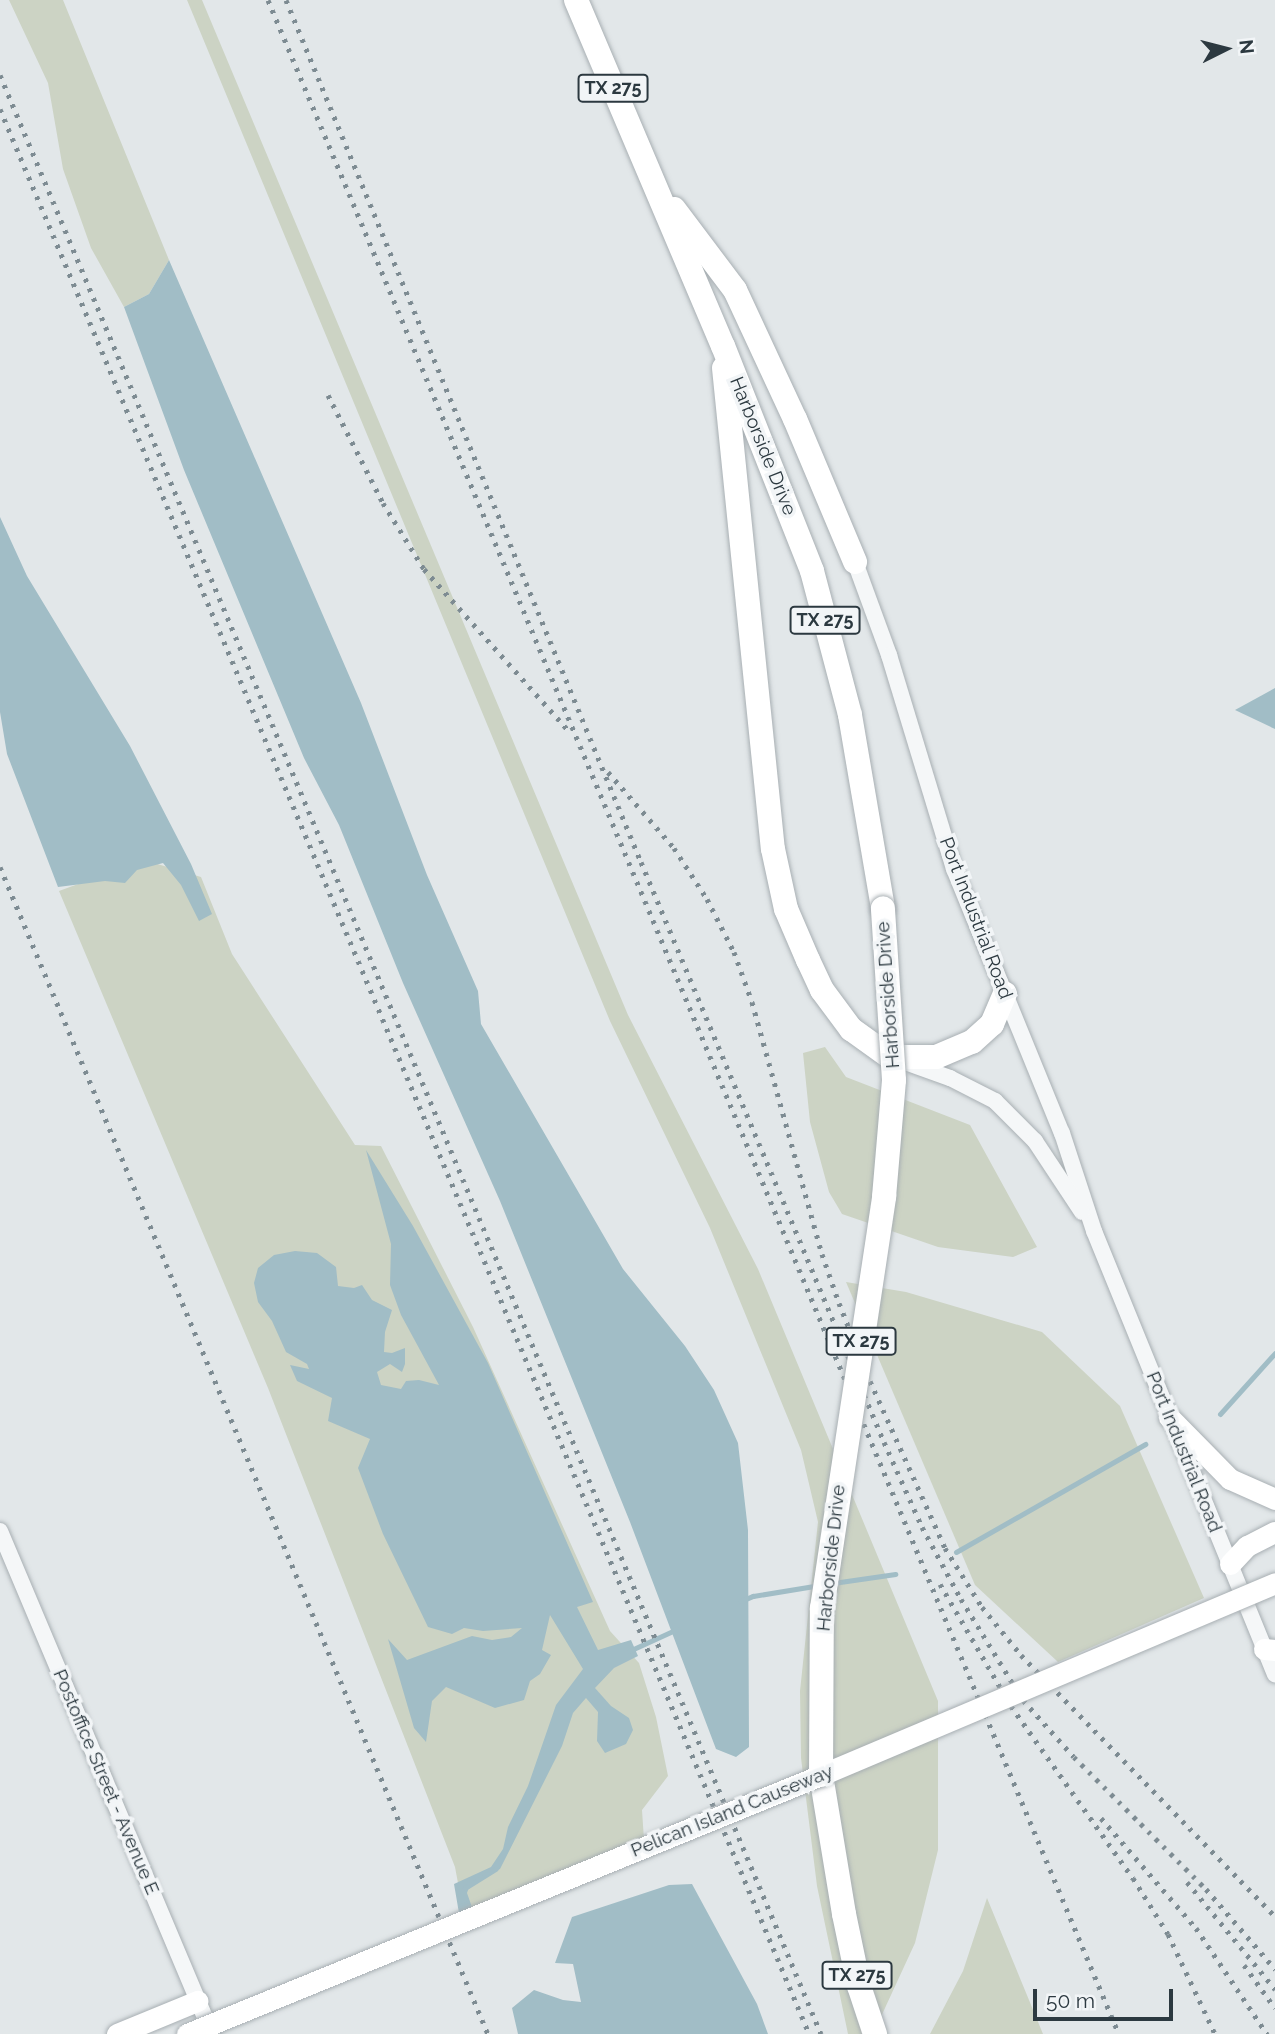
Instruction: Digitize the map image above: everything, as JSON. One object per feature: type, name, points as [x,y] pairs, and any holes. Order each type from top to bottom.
[{"type":"main road","name":"Harborside Drive","points":[[576,0],[723,346],[813,571],[850,715],[883,908],[894,1080],[884,1196],[822,1608],[821,1774],[846,1926],[859,1986],[875,2034]]},
{"type":"main road","points":[[649,176],[735,290],[795,419],[855,562]]},
{"type":"main road","points":[[723,346],[728,426],[773,849],[786,909],[822,990],[851,1029],[890,1056],[936,1057],[972,1042],[992,1024],[1005,994]]},
{"type":"main road","points":[[1169,1418],[1230,1479],[1275,1499]]},
{"type":"main road","points":[[1230,1564],[1247,1546],[1275,1532]]},
{"type":"main road","name":"Pelican Island Causeway","points":[[187,2034],[821,1774],[1275,1583]]},
{"type":"main road","points":[[117,2034],[197,2001]]},
{"type":"street","name":"Port Industrial Road","points":[[855,562],[889,655],[954,869],[1062,1133],[1094,1231],[1169,1418],[1230,1564],[1270,1649],[1275,1674]]},
{"type":"street","name":"Port Industrial Road","points":[[890,1056],[950,1078],[995,1101],[1035,1141],[1094,1231]]},
{"type":"street","name":"Postoffice Street - Avenue E","points":[[0,1531],[212,2034]]},
{"type":"green space","points":[[9,0],[63,0],[169,260],[149,294],[124,307],[91,248],[63,169],[48,83]]},
{"type":"green space","points":[[187,0],[202,0],[628,1015],[758,1269],[938,1701],[938,1850],[915,1943],[873,2034],[848,2034],[817,1886],[801,1758],[800,1691],[818,1522],[801,1450],[710,1228],[610,1021]]},
{"type":"green space","points":[[144,860],[201,877],[232,954],[355,1145],[381,1146],[473,1327],[610,1631],[639,1663],[656,1717],[668,1776],[642,1810],[645,1855],[466,1926],[455,1867],[268,1388],[59,891]]},
{"type":"green space","points":[[825,1047],[846,1077],[970,1125],[1037,1247],[1013,1257],[938,1247],[842,1214],[829,1192],[810,1122],[803,1053]]},
{"type":"green space","points":[[846,1282],[906,1292],[1042,1332],[1120,1406],[1204,1598],[1058,1662],[975,1585]]},
{"type":"green space","points":[[987,1898],[1043,2034],[930,2034],[963,1971]]},
{"type":"water","points":[[169,260],[361,703],[427,875],[478,991],[481,1024],[623,1269],[685,1346],[714,1390],[738,1443],[748,1530],[749,1747],[736,1757],[716,1749],[630,1522],[500,1201],[403,983],[339,825],[304,758],[184,470],[124,307],[149,294]]},
{"type":"water","points":[[0,517],[27,576],[130,746],[191,864],[212,914],[199,921],[181,885],[163,863],[137,870],[125,883],[105,881],[58,887],[7,754],[0,712]]},
{"type":"water","points":[[1275,688],[1275,729],[1235,710]]},
{"type":"water","points":[[366,1150],[413,1226],[488,1363],[593,1602],[577,1607],[598,1650],[631,1640],[638,1656],[614,1668],[595,1688],[611,1706],[629,1718],[633,1730],[626,1744],[605,1753],[597,1741],[598,1712],[586,1698],[573,1713],[562,1746],[500,1869],[470,1884],[467,1893],[474,1913],[460,1919],[454,1884],[491,1867],[503,1849],[508,1827],[528,1786],[556,1705],[583,1669],[550,1615],[542,1650],[551,1655],[540,1674],[530,1681],[524,1700],[495,1708],[446,1687],[432,1701],[426,1742],[414,1728],[388,1639],[407,1660],[472,1636],[492,1640],[511,1637],[522,1628],[483,1631],[464,1628],[452,1634],[428,1627],[383,1534],[358,1468],[370,1439],[328,1421],[332,1398],[297,1381],[290,1365],[309,1369],[307,1364],[286,1352],[272,1321],[258,1302],[254,1283],[258,1268],[274,1255],[295,1251],[317,1253],[336,1267],[338,1286],[354,1288],[362,1285],[372,1300],[392,1310],[385,1332],[384,1352],[392,1353],[405,1348],[405,1364],[402,1372],[390,1364],[377,1372],[381,1385],[401,1389],[406,1381],[419,1380],[439,1385],[401,1315],[390,1285],[391,1244]]},
{"type":"water","points":[[692,1884],[757,2004],[768,2034],[518,2034],[512,2008],[534,1990],[563,2000],[581,2002],[573,1964],[555,1963],[572,1917],[669,1885]]},
{"type":"waterway","points":[[1220,1414],[1275,1353]]},
{"type":"waterway","points":[[956,1552],[1145,1444]]},
{"type":"waterway","points":[[833,1583],[895,1574]]},
{"type":"waterway","points":[[741,1601],[753,1596],[820,1585]]},
{"type":"waterway","points":[[629,1651],[677,1629]]},
{"type":"waterway","points":[[465,1888],[495,1869]]},
{"type":"railway","points":[[268,0],[1119,2034]]},
{"type":"railway","points":[[286,0],[641,862],[922,1527],[961,1599],[1023,1700],[1074,1757],[1206,1889],[1275,1969]]},
{"type":"railway","points":[[0,75],[821,2034]]},
{"type":"railway","points":[[0,109],[809,2034]]},
{"type":"railway","points":[[328,395],[383,503],[424,569],[567,729]]},
{"type":"railway","points":[[608,772],[674,848],[707,899],[734,952],[752,1002],[822,1254],[839,1303],[870,1381],[945,1548],[982,1607],[1021,1655],[1275,1916]]},
{"type":"railway","points":[[0,867],[488,2034]]},
{"type":"railway","points":[[940,1584],[1011,1706],[1133,1878],[1168,1934],[1215,2034]]},
{"type":"railway","points":[[1101,1818],[1196,1928],[1267,2034]]},
{"type":"railway","points":[[1187,1882],[1275,1989]]},
{"type":"railway","points":[[1244,1965],[1275,2008]]}]
